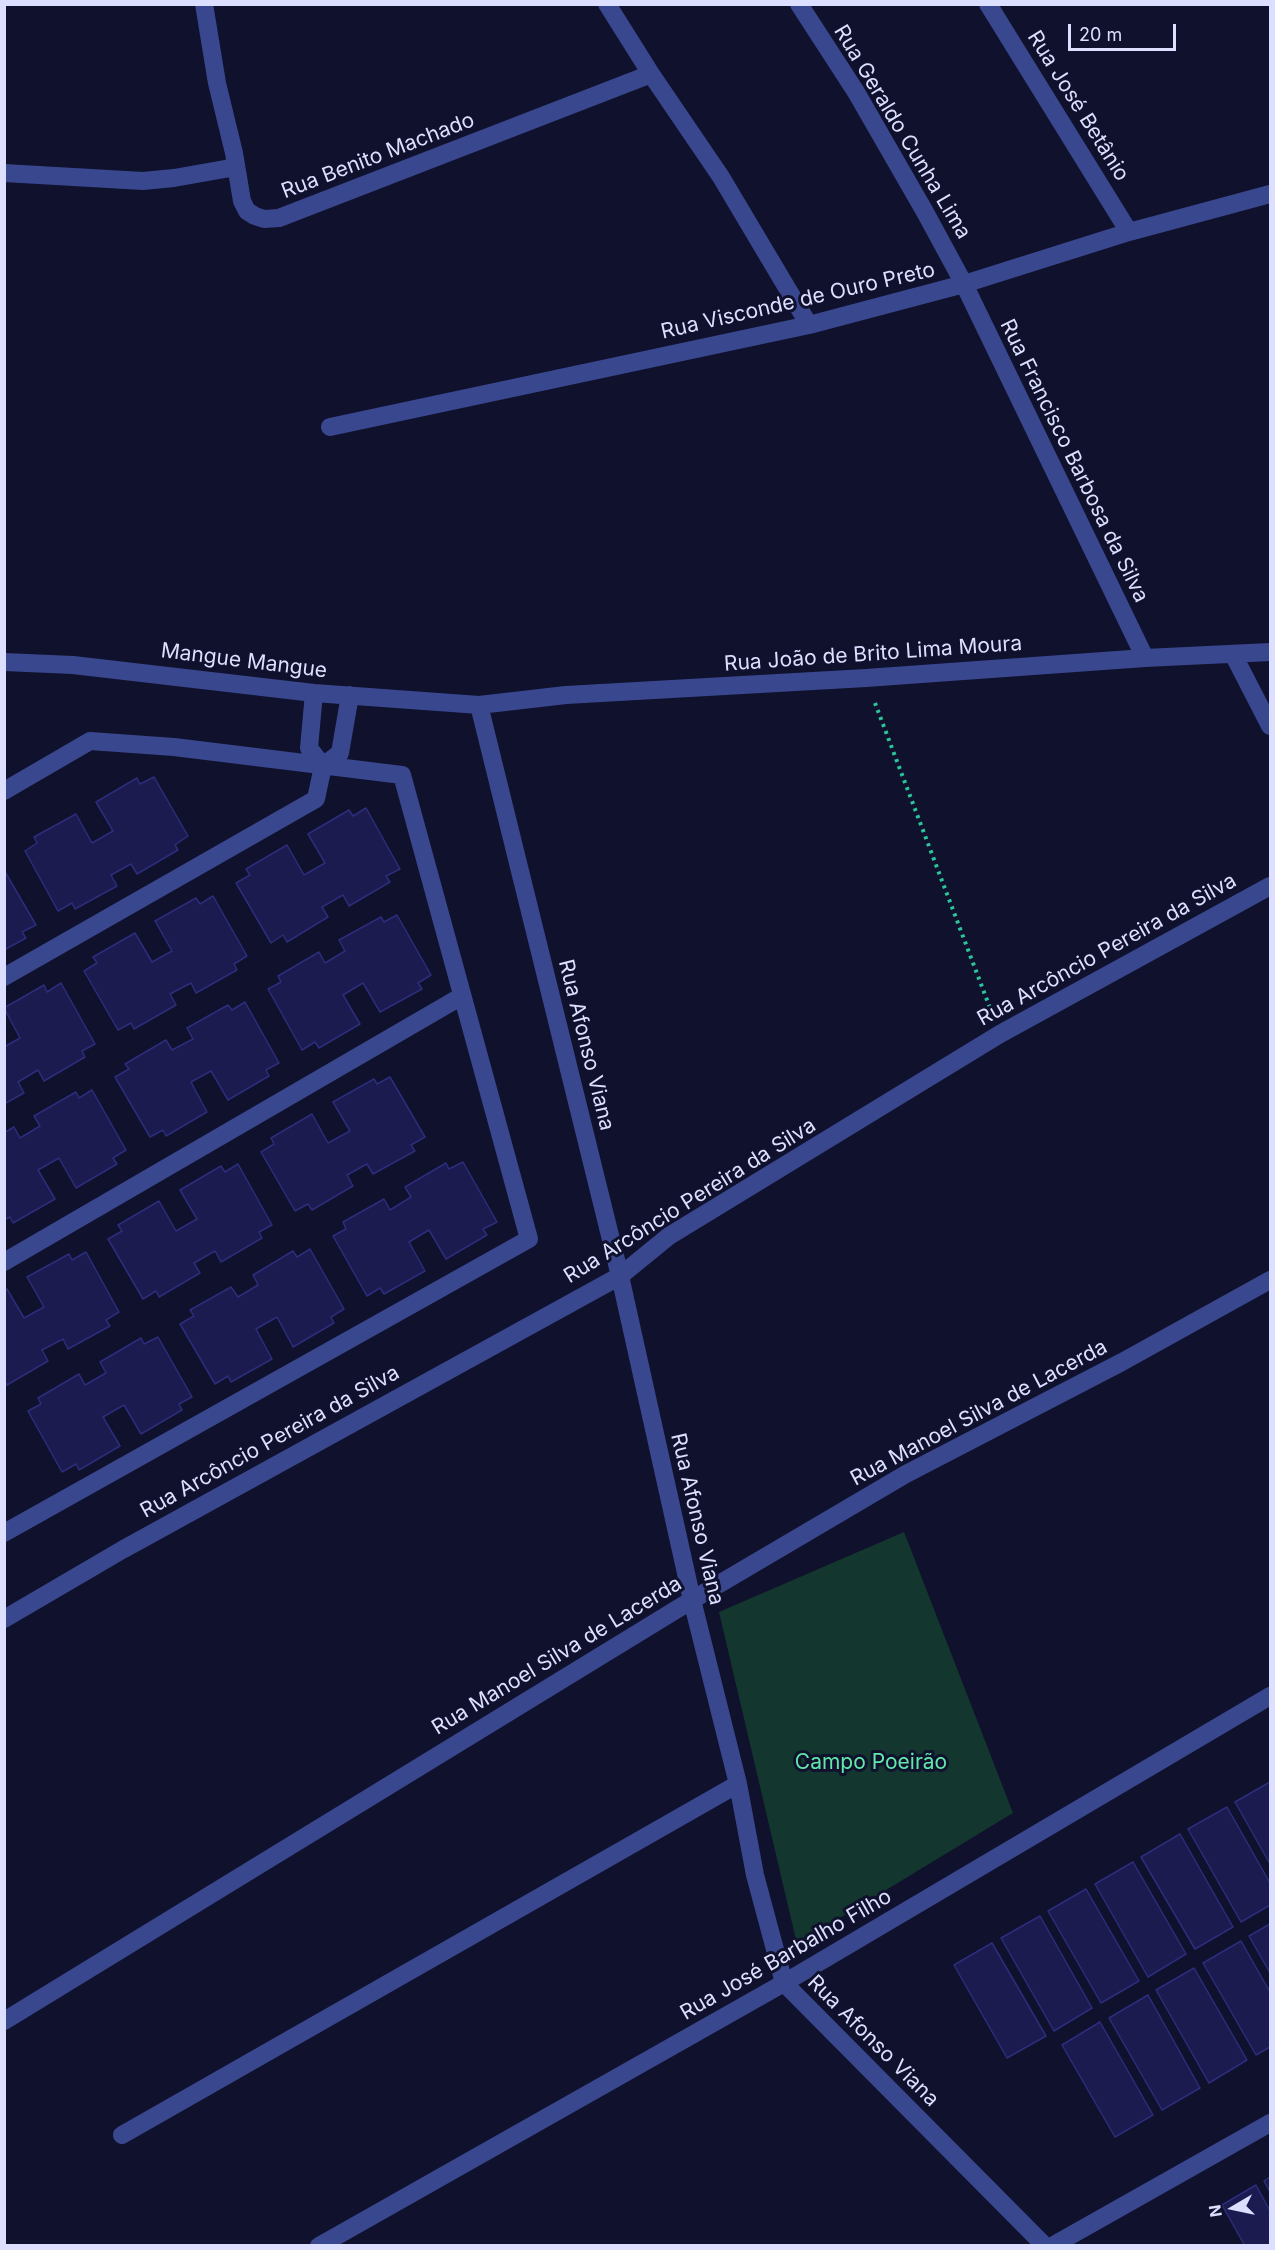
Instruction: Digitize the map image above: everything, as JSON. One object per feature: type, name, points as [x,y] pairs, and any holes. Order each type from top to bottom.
[{"type":"street","points":[[4,173],[143,181],[236,167],[217,83],[204,4]]},
{"type":"street","points":[[607,4],[721,177],[809,325]]},
{"type":"street","name":"Rua Geraldo Cunha Lima","points":[[799,4],[856,92],[964,284]]},
{"type":"street","name":"Rua José Betânio","points":[[988,4],[1129,232]]},
{"type":"street","name":"Rua Benito Machado","points":[[236,167],[242,201],[247,211],[264,219],[279,218],[651,74]]},
{"type":"street","name":"Rua Visconde de Ouro Preto","points":[[330,427],[809,325],[964,284],[1129,232],[1270,194]]},
{"type":"street","name":"Rua Francisco Barbosa da Silva","points":[[964,284],[1145,658]]},
{"type":"street","name":"Rua João de Brito Lima Moura","points":[[479,705],[566,695],[1270,652]]},
{"type":"street","points":[[1233,654],[1270,726]]},
{"type":"street","name":"Mangue Mangue","points":[[4,662],[73,665],[314,693],[479,705]]},
{"type":"street","points":[[314,693],[309,748],[323,765]]},
{"type":"street","points":[[4,977],[316,799],[323,765],[340,753],[350,695]]},
{"type":"street","name":"Rua Afonso Viana","points":[[479,705],[620,1276],[692,1600],[738,1784],[755,1875],[784,1983],[1045,2246]]},
{"type":"street","points":[[4,790],[90,741],[174,747],[402,775],[529,1239],[4,1533]]},
{"type":"street","name":"Rua Arcôncio Pereira da Silva","points":[[4,1619],[122,1550],[620,1276],[669,1236],[1000,1034],[1270,886]]},
{"type":"street","points":[[4,1262],[462,996]]},
{"type":"street","name":"Rua Manoel Silva de Lacerda","points":[[4,2021],[692,1600],[906,1474],[1122,1362],[1270,1280]]},
{"type":"street","name":"Rua José Barbalho Filho","points":[[319,2246],[784,1983],[1270,1696]]},
{"type":"street","points":[[122,2135],[738,1784]]},
{"type":"street","points":[[1052,2246],[1270,2123]]},
{"type":"path","points":[[866,678],[1000,1034]]},
{"type":"green space","name":"Campo Poeirão","points":[[904,1532],[1013,1813],[797,1944],[719,1612]]},
{"type":"building","points":[[154,777],[188,836],[175,845],[178,850],[137,874],[131,864],[111,875],[117,886],[75,909],[72,903],[58,911],[25,851],[37,843],[34,837],[76,814],[92,843],[113,831],[96,802],[137,778],[140,784]]},
{"type":"building","points":[[366,808],[400,869],[386,876],[390,882],[349,906],[343,895],[322,907],[328,917],[287,942],[283,935],[271,943],[236,883],[250,875],[246,869],[287,845],[304,875],[325,863],[308,834],[349,810],[353,816]]},
{"type":"building","points":[[4,870],[36,925],[22,932],[26,938],[4,950]]},
{"type":"building","points":[[213,896],[247,956],[234,964],[237,970],[196,993],[191,983],[170,994],[176,1005],[134,1029],[131,1023],[118,1030],[84,971],[97,963],[93,957],[135,933],[152,962],[172,951],[155,921],[196,898],[200,904]]},
{"type":"building","points":[[397,915],[431,975],[418,983],[422,989],[380,1012],[363,983],[343,995],[360,1024],[319,1048],[315,1042],[302,1050],[268,989],[281,982],[278,976],[319,952],[325,963],[345,951],[339,940],[381,917],[384,922]]},
{"type":"building","points":[[61,983],[95,1044],[82,1051],[85,1057],[44,1081],[38,1070],[18,1082],[24,1093],[4,1104],[4,1047],[20,1038],[4,1008],[44,985],[47,992]]},
{"type":"building","points":[[245,1002],[279,1063],[266,1070],[269,1076],[228,1100],[211,1071],[191,1082],[207,1112],[166,1136],[163,1130],[150,1137],[115,1077],[129,1069],[125,1064],[166,1040],[172,1050],[193,1039],[187,1028],[228,1005],[232,1010]]},
{"type":"building","points":[[390,1077],[425,1137],[411,1145],[415,1151],[373,1174],[367,1164],[347,1175],[353,1186],[312,1210],[308,1204],[295,1211],[261,1152],[274,1144],[271,1138],[312,1114],[328,1143],[350,1131],[333,1102],[374,1079],[377,1084]]},
{"type":"building","points":[[92,1090],[126,1150],[113,1158],[117,1164],[76,1188],[59,1158],[38,1170],[55,1199],[13,1223],[10,1217],[4,1220],[4,1133],[14,1127],[20,1138],[40,1126],[34,1116],[76,1092],[79,1098]]},
{"type":"building","points":[[463,1162],[497,1222],[483,1229],[487,1235],[446,1259],[429,1230],[409,1242],[425,1271],[384,1294],[380,1288],[367,1296],[333,1236],[346,1229],[343,1222],[384,1199],[390,1210],[411,1197],[405,1187],[446,1163],[449,1169]]},
{"type":"building","points":[[238,1164],[272,1225],[259,1232],[262,1238],[221,1262],[215,1251],[194,1263],[200,1273],[159,1297],[156,1291],[143,1299],[108,1239],[122,1231],[118,1225],[159,1201],[176,1231],[197,1219],[180,1190],[221,1166],[225,1172]]},
{"type":"building","points":[[310,1249],[344,1309],[331,1317],[334,1323],[293,1347],[277,1317],[256,1329],[272,1359],[231,1382],[228,1376],[215,1384],[180,1324],[194,1316],[190,1310],[231,1287],[238,1297],[258,1285],[253,1275],[293,1251],[297,1257]]},
{"type":"building","points":[[86,1252],[119,1312],[106,1320],[110,1326],[68,1349],[63,1339],[42,1350],[48,1361],[7,1385],[4,1380],[4,1290],[7,1289],[24,1318],[44,1307],[27,1277],[69,1254],[72,1260]]},
{"type":"building","points":[[158,1337],[192,1397],[179,1404],[182,1410],[141,1434],[124,1405],[103,1417],[120,1446],[79,1470],[76,1464],[62,1472],[28,1411],[41,1404],[38,1398],[79,1374],[85,1385],[106,1373],[100,1362],[141,1338],[144,1344]]},
{"type":"building","points":[[1270,1782],[1270,1864],[1235,1802]]},
{"type":"building","points":[[1227,1807],[1270,1883],[1270,1905],[1241,1922],[1188,1829]]},
{"type":"building","points":[[1180,1834],[1233,1927],[1195,1949],[1141,1857]]},
{"type":"building","points":[[1133,1862],[1186,1954],[1148,1977],[1095,1884]]},
{"type":"building","points":[[1086,1889],[1139,1981],[1101,2003],[1048,1911]]},
{"type":"building","points":[[1040,1916],[1092,2008],[1054,2031],[1001,1938]]},
{"type":"building","points":[[1270,1924],[1270,1973],[1249,1936]]},
{"type":"building","points":[[1241,1941],[1270,1992],[1270,2047],[1256,2055],[1203,1963]]},
{"type":"building","points":[[992,1943],[1046,2036],[1007,2058],[954,1965]]},
{"type":"building","points":[[1194,1968],[1247,2060],[1209,2083],[1156,1990]]},
{"type":"building","points":[[1148,1995],[1200,2088],[1162,2110],[1109,2018]]},
{"type":"building","points":[[1100,2022],[1153,2115],[1115,2137],[1062,2045]]},
{"type":"building","points":[[1270,2177],[1270,2192],[1264,2181]]},
{"type":"building","points":[[1256,2185],[1270,2211],[1270,2246],[1245,2246],[1222,2205]]}]
